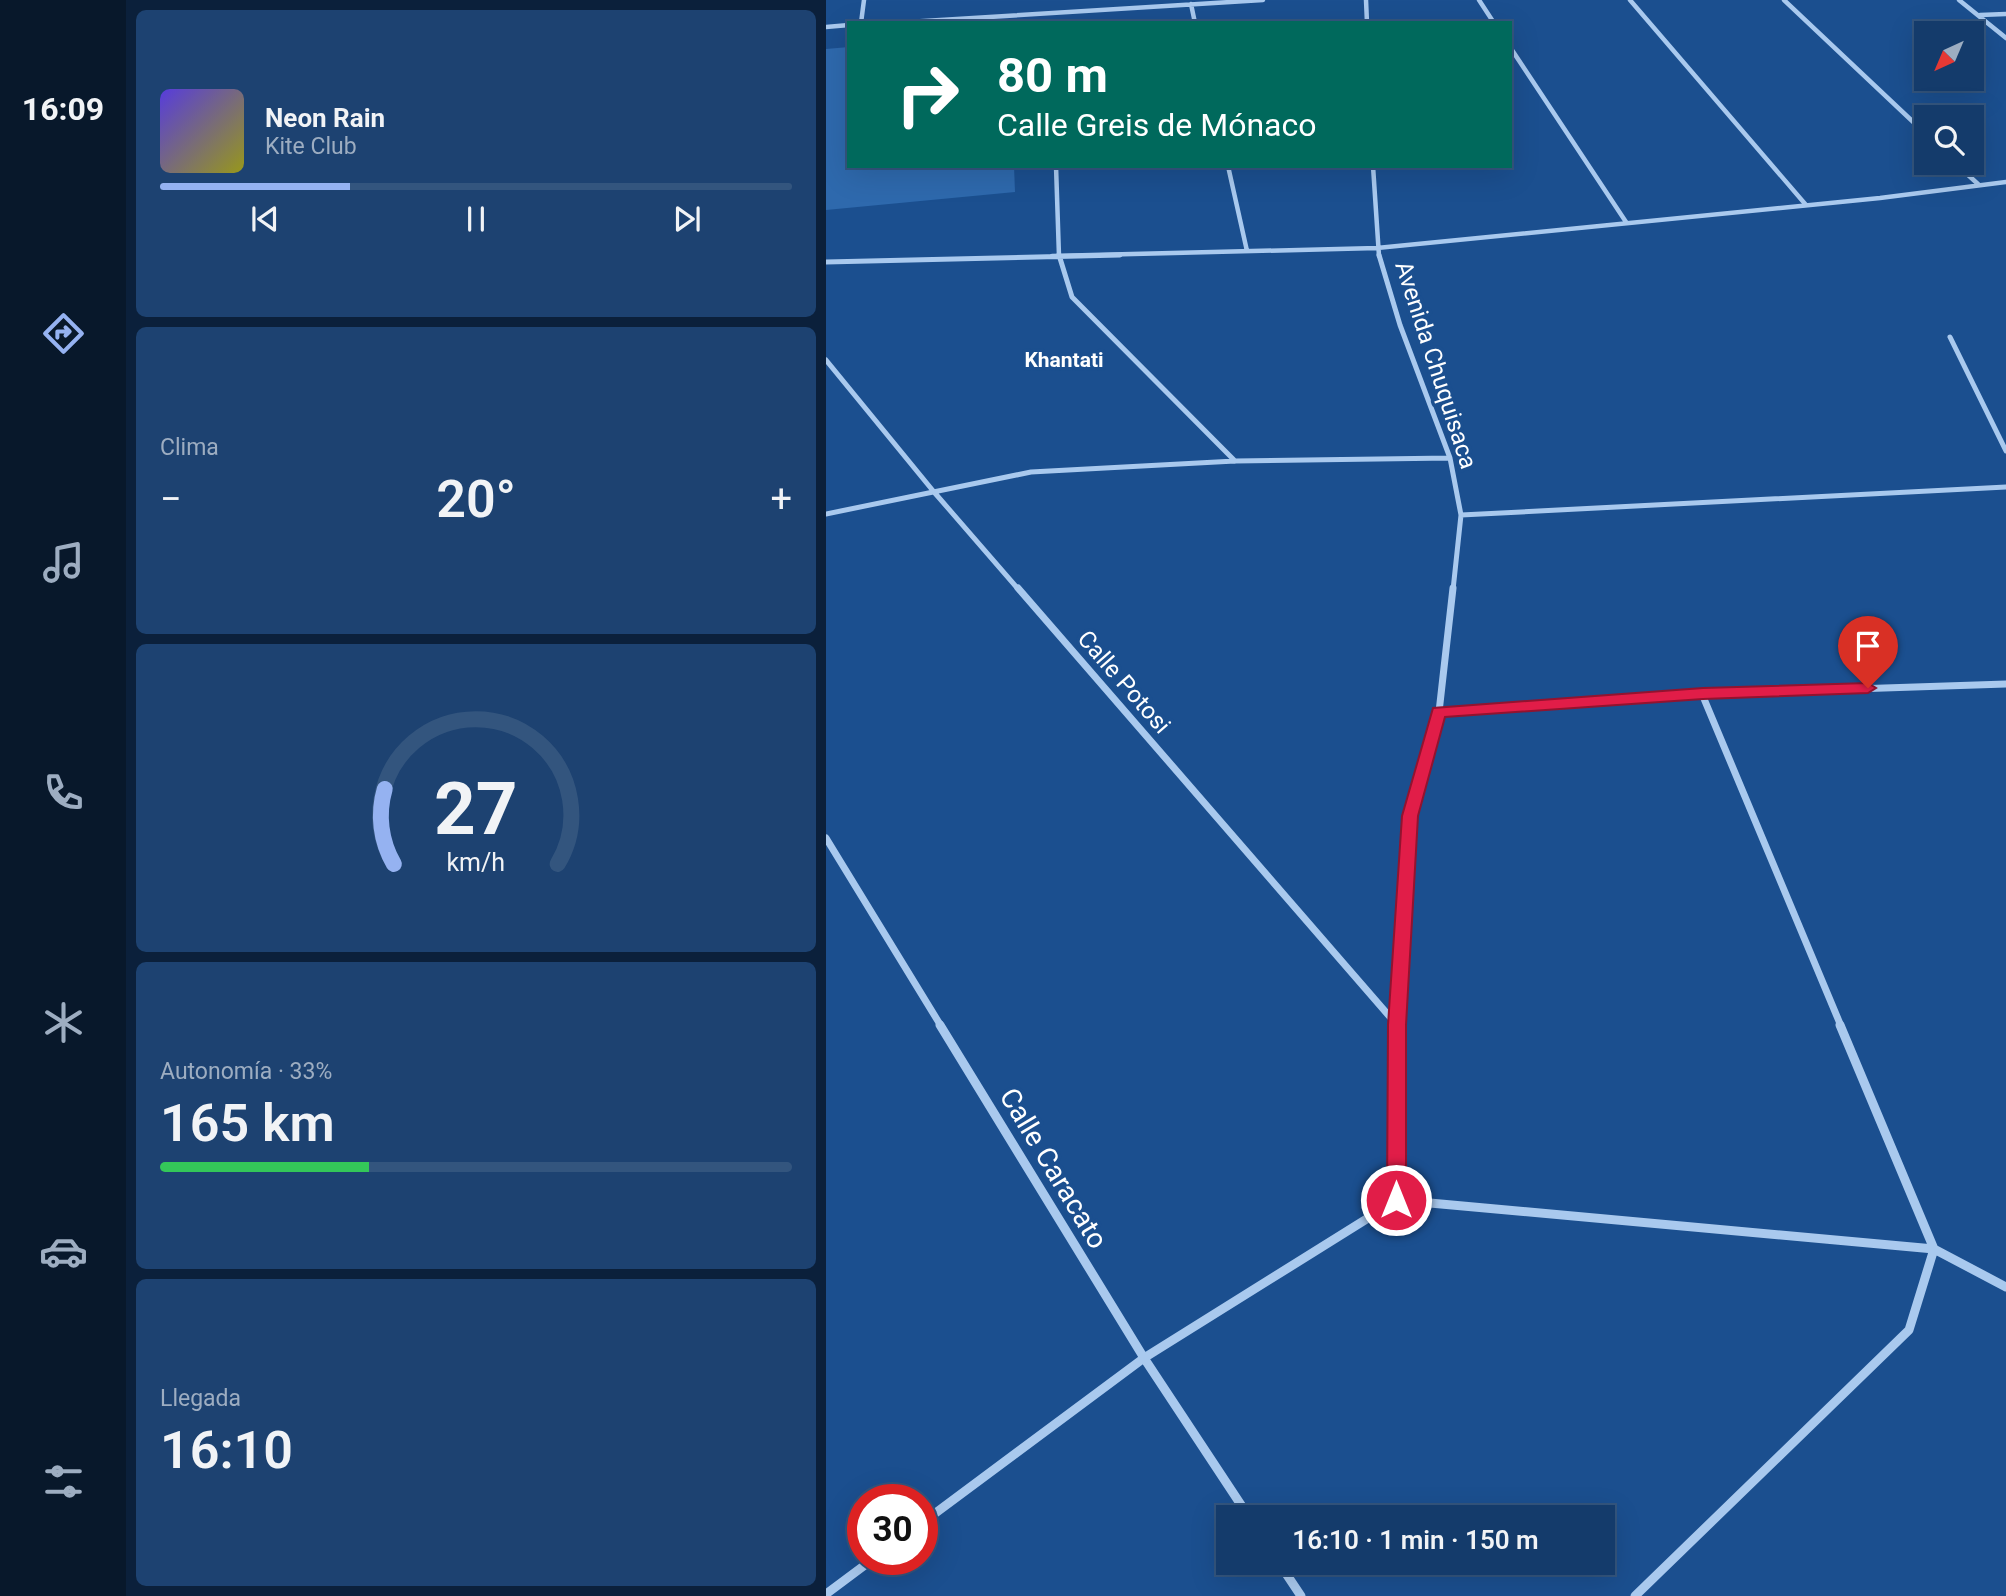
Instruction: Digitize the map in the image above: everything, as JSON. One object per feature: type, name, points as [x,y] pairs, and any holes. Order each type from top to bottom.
[{"type":"street","points":[[862,21],[864,0]]},
{"type":"street","points":[[923,21],[1263,0]]},
{"type":"street","points":[[1366,0],[1367,21]]},
{"type":"street","points":[[1479,0],[1493,21]]},
{"type":"street","points":[[1630,0],[1806,205]]},
{"type":"street","points":[[1784,0],[1914,123]]},
{"type":"street","points":[[1959,0],[2006,38]]},
{"type":"street","points":[[1191,4],[1195,21]]},
{"type":"street","points":[[1049,13],[1049,21]]},
{"type":"street","points":[[1980,15],[2006,14]]},
{"type":"street","points":[[826,27],[847,25]]},
{"type":"street","points":[[1512,50],[1626,222]]},
{"type":"street","points":[[1056,168],[1059,256],[1072,297],[1235,461]]},
{"type":"street","points":[[1228,168],[1247,251]]},
{"type":"street","name":"Avenida Chuquisaca","points":[[1373,168],[1377,248],[1400,326],[1450,458],[1461,515],[1439,712],[1410,816],[1397,1025],[1396,1200]]},
{"type":"street","points":[[1968,175],[1979,185]]},
{"type":"street","points":[[826,262],[1377,248],[2006,182]]},
{"type":"street","points":[[1950,337],[2006,451]]},
{"type":"street","name":"Calle Potosi","points":[[826,360],[934,492],[1397,1025]]},
{"type":"street","points":[[826,514],[1031,472],[1235,461],[1450,458]]},
{"type":"street","points":[[1461,515],[2006,487]]},
{"type":"street","points":[[1439,712],[1703,694],[2006,684]]},
{"type":"street","points":[[1635,1596],[1909,1330],[1934,1249],[1703,694]]},
{"type":"street","name":"Calle Caracato","points":[[826,838],[1144,1358],[1241,1505]]},
{"type":"street","points":[[938,1511],[1144,1358],[1396,1200],[1934,1249],[2006,1287]]},
{"type":"street","points":[[826,1594],[852,1575]]},
{"type":"street","points":[[1287,1575],[1301,1596]]},
{"type":"shaded area","points":[[847,47],[847,168],[1014,168],[1015,192],[826,210],[826,49]]},
{"type":"district","name":"Khantati","points":[[1064,360]]},
{"type":"route","points":[[1396,1200],[1397,1025],[1410,816],[1439,712],[1703,694],[1868,688]]}]
